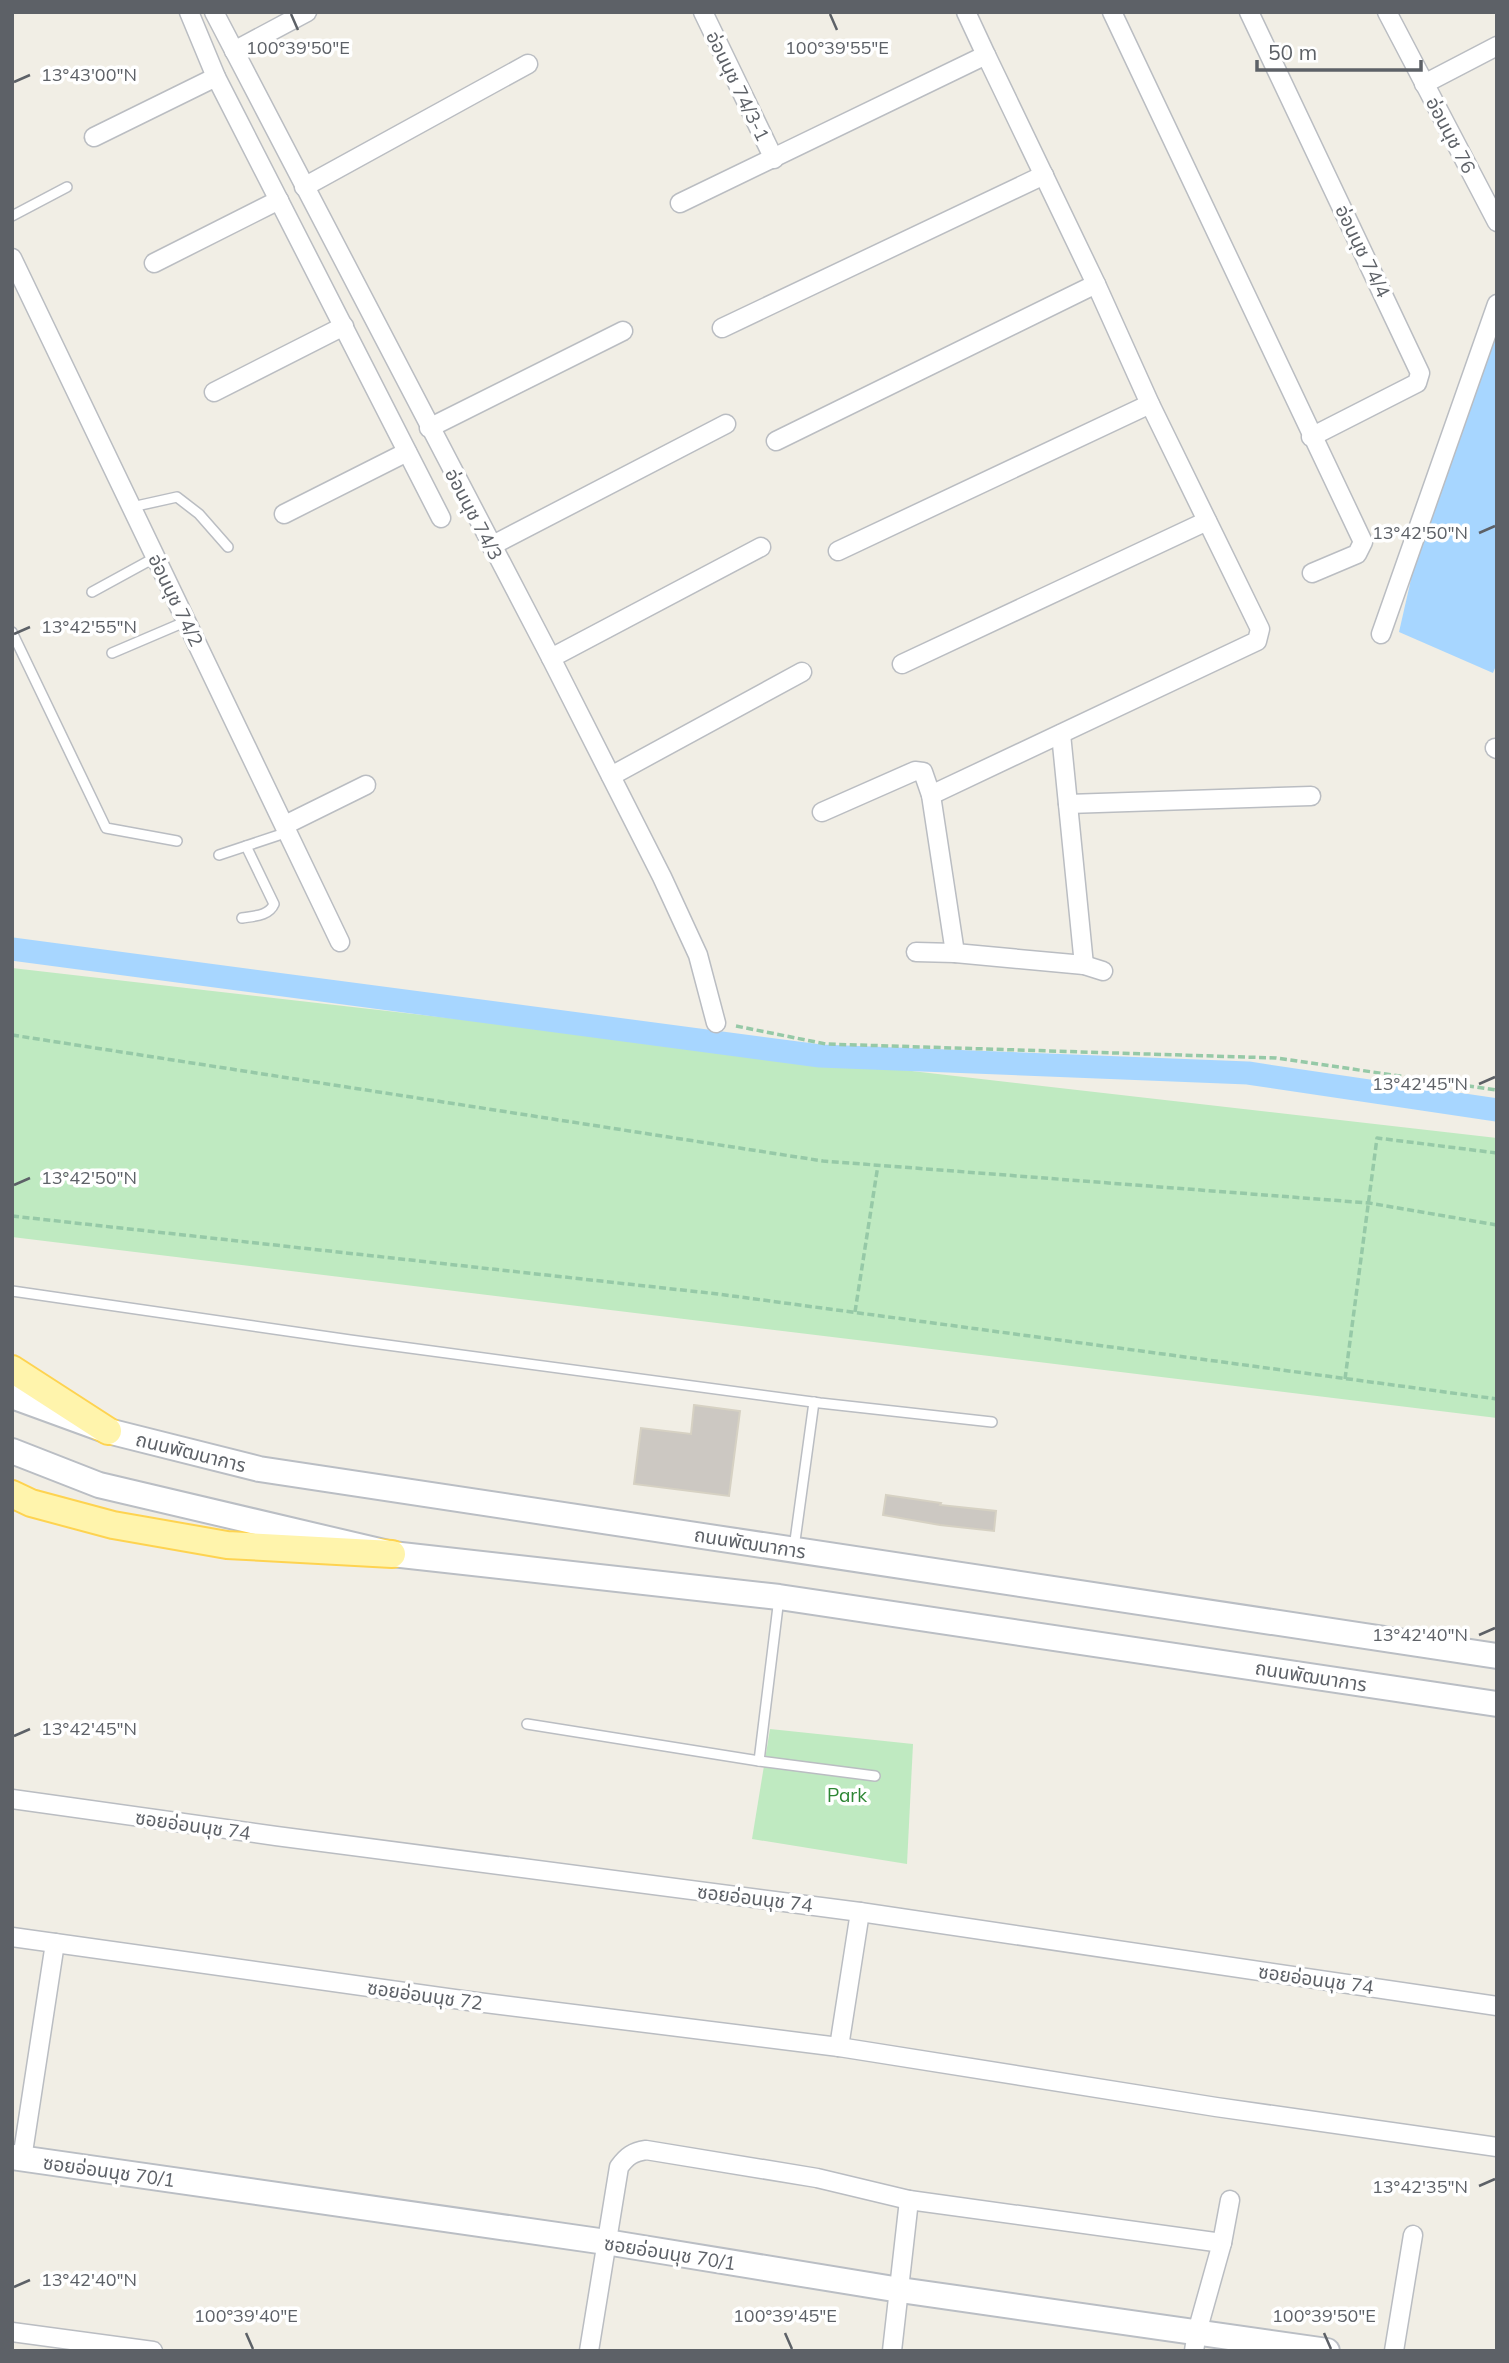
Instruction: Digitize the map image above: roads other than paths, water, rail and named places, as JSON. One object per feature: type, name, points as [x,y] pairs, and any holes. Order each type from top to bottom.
[{"type":"main road","points":[[12,1370],[108,1431]]},
{"type":"main road","name":"ถนนพัฒนาการ","points":[[12,1396],[108,1431],[259,1469],[1497,1656]]},
{"type":"main road","name":"ถนนพัฒนาการ","points":[[12,1451],[99,1485],[392,1554],[779,1597],[1497,1704]]},
{"type":"main road","points":[[12,1494],[31,1503],[113,1525],[227,1545],[392,1554]]},
{"type":"main road","name":"ซอยอ่อนนุช 70/1","points":[[17,2158],[606,2242],[1196,2342],[1327,2351]]},
{"type":"street","points":[[189,12],[216,77],[441,518]]},
{"type":"street","name":"อ่อนนุช 74/3","points":[[214,12],[551,658],[662,877],[698,955],[716,1023]]},
{"type":"street","points":[[234,51],[307,12]]},
{"type":"street","name":"อ่อนนุช 74/3-1","points":[[703,12],[774,159]]},
{"type":"street","points":[[931,795],[1257,641],[1260,629],[1150,404],[1096,284],[966,12]]},
{"type":"street","points":[[1112,12],[1363,542],[1357,554],[1312,573]]},
{"type":"street","name":"อ่อนนุช 74/4","points":[[1249,12],[1420,373],[1418,383],[1311,437]]},
{"type":"street","points":[[1387,12],[1424,84]]},
{"type":"street","name":"อ่อนนุช 76","points":[[1497,46],[1424,84],[1497,222]]},
{"type":"street","points":[[680,203],[986,55]]},
{"type":"street","points":[[304,187],[528,64]]},
{"type":"street","points":[[94,138],[216,77]]},
{"type":"street","points":[[722,328],[1044,175]]},
{"type":"street","points":[[154,263],[279,200]]},
{"type":"street","name":"อ่อนนุช 74/2","points":[[12,258],[340,942]]},
{"type":"street","points":[[776,441],[1096,284]]},
{"type":"street","points":[[1381,634],[1497,304]]},
{"type":"street","points":[[214,392],[344,326]]},
{"type":"street","points":[[429,428],[623,331]]},
{"type":"street","points":[[838,551],[1150,404]]},
{"type":"street","points":[[491,546],[726,424]]},
{"type":"street","points":[[284,514],[407,452]]},
{"type":"street","points":[[902,664],[1208,521]]},
{"type":"street","points":[[551,658],[761,547]]},
{"type":"street","points":[[611,776],[802,672]]},
{"type":"street","points":[[1060,734],[1084,965]]},
{"type":"street","points":[[822,812],[915,771],[923,772],[931,795],[955,953]]},
{"type":"street","points":[[286,829],[366,785]]},
{"type":"street","points":[[1068,804],[1311,796]]},
{"type":"street","points":[[916,952],[1084,965],[1103,971]]},
{"type":"street","name":"ซอยอ่อนนุช 74","points":[[12,1799],[860,1912],[1497,2006]]},
{"type":"street","points":[[839,2047],[860,1912]]},
{"type":"street","name":"ซอยอ่อนนุช 72","points":[[12,1937],[469,2001],[839,2047],[1216,2107],[1497,2147]]},
{"type":"street","points":[[17,2158],[55,1943]]},
{"type":"street","points":[[589,2351],[619,2167],[625,2158],[646,2150],[817,2178],[909,2200],[1222,2243]]},
{"type":"street","points":[[892,2351],[901,2290],[909,2200]]},
{"type":"street","points":[[1196,2342],[1222,2243],[1230,2200]]},
{"type":"street","points":[[1394,2351],[1413,2235]]},
{"type":"street","points":[[12,2332],[84,2346],[153,2351]]},
{"type":"lane","points":[[12,216],[67,187]]},
{"type":"lane","points":[[132,507],[177,497],[199,514],[228,547]]},
{"type":"lane","points":[[92,592],[156,557]]},
{"type":"lane","points":[[112,653],[187,621]]},
{"type":"lane","points":[[12,632],[106,828],[177,841]]},
{"type":"lane","points":[[219,855],[286,829]]},
{"type":"lane","points":[[242,918],[265,914],[274,904],[246,846]]},
{"type":"lane","points":[[12,1291],[363,1342],[814,1402],[992,1422]]},
{"type":"lane","points":[[794,1549],[814,1402]]},
{"type":"lane","points":[[759,1761],[779,1597]]},
{"type":"lane","points":[[527,1724],[759,1761],[875,1776]]},
{"type":"water","points":[[1497,330],[1497,663],[1493,673],[1399,632],[1427,509]]},
{"type":"waterway","points":[[12,949],[820,1056],[1248,1073],[1497,1110]]},
{"type":"park label","name":"Park","points":[[847,1795]]}]
